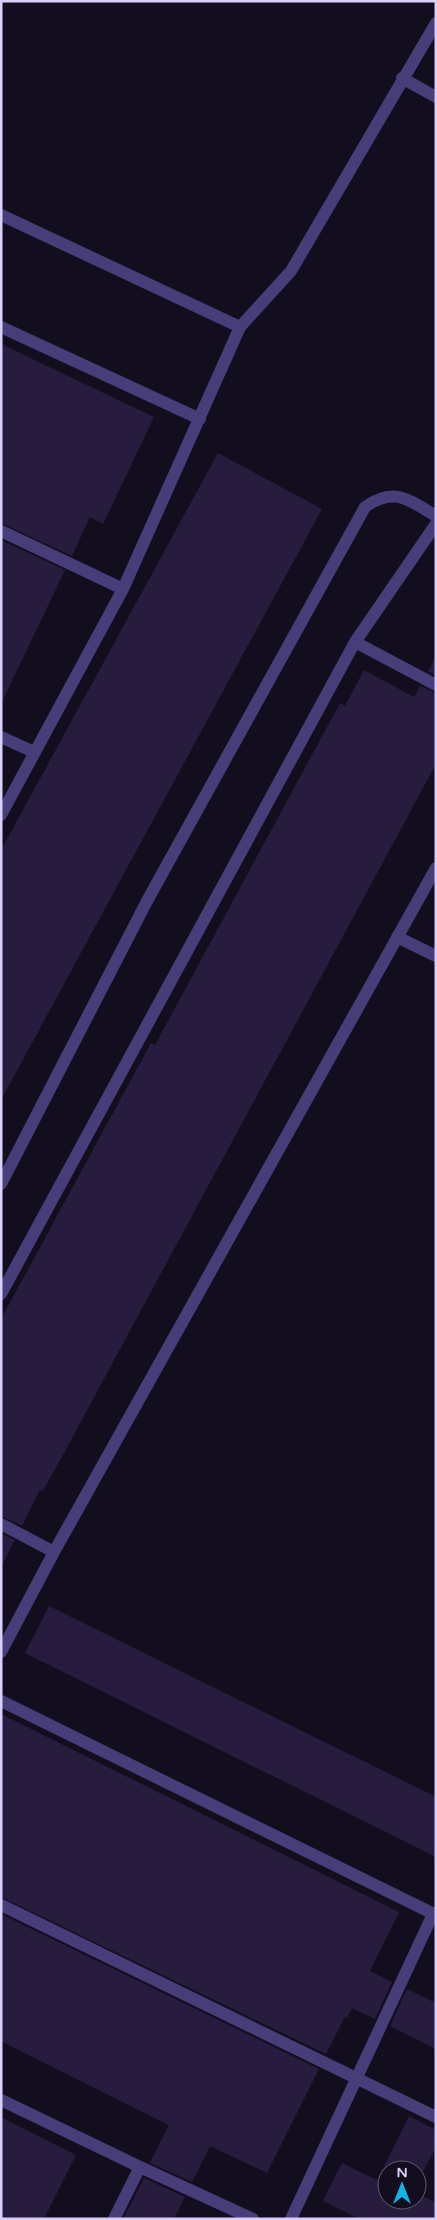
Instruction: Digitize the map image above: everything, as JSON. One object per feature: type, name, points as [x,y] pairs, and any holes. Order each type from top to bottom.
[{"type":"street","points":[[1,815],[123,589],[240,327],[291,272],[402,78],[436,23]]},
{"type":"street","points":[[402,78],[436,97]]},
{"type":"street","points":[[1,215],[240,327]]},
{"type":"street","points":[[1,327],[200,419]]},
{"type":"street","points":[[1,1184],[147,901],[365,507],[378,497],[396,495],[436,516]]},
{"type":"street","points":[[1,1294],[355,642],[436,524]]},
{"type":"street","points":[[1,531],[123,589]]},
{"type":"street","points":[[355,642],[436,686]]},
{"type":"street","points":[[1,737],[34,752]]},
{"type":"street","points":[[1,1652],[54,1552],[436,868]]},
{"type":"street","points":[[397,937],[436,956]]},
{"type":"street","points":[[1,1524],[54,1552]]},
{"type":"street","points":[[1,1701],[434,1914],[291,2219]]},
{"type":"street","points":[[1,1905],[436,2117]]},
{"type":"street","points":[[1,2100],[253,2219]]},
{"type":"street","points":[[114,2219],[140,2167]]},
{"type":"building","points":[[1,344],[154,417],[103,524],[90,517],[72,556],[1,523]]},
{"type":"building","points":[[218,453],[322,509],[1,1100],[1,850]]},
{"type":"building","points":[[1,540],[65,570],[1,704]]},
{"type":"building","points":[[436,656],[436,676],[428,671]]},
{"type":"building","points":[[364,670],[414,697],[420,686],[436,693],[436,764],[58,1464],[42,1492],[40,1490],[22,1526],[1,1516],[1,1319],[151,1043],[155,1045],[340,703],[345,706]]},
{"type":"building","points":[[1,1533],[15,1540],[1,1567]]},
{"type":"building","points":[[49,1606],[436,1797],[436,1857],[25,1653]]},
{"type":"building","points":[[1,1714],[399,1912],[370,1971],[392,1982],[375,2019],[352,2008],[347,2018],[345,2017],[326,2054],[1,1897]]},
{"type":"building","points":[[1,1914],[319,2069],[267,2173],[210,2146],[192,2182],[150,2163],[169,2125],[1,2041]]},
{"type":"building","points":[[407,1989],[436,2003],[436,2049],[390,2026]]},
{"type":"building","points":[[409,2116],[436,2130],[436,2147],[427,2164],[427,2160],[387,2160]]},
{"type":"building","points":[[1,2117],[76,2155],[44,2219],[1,2219]]},
{"type":"building","points":[[342,2163],[377,2180],[377,2210],[427,2210],[427,2198],[436,2203],[436,2219],[359,2219],[323,2201]]},
{"type":"building","points":[[144,2178],[185,2197],[174,2219],[123,2219]]}]
